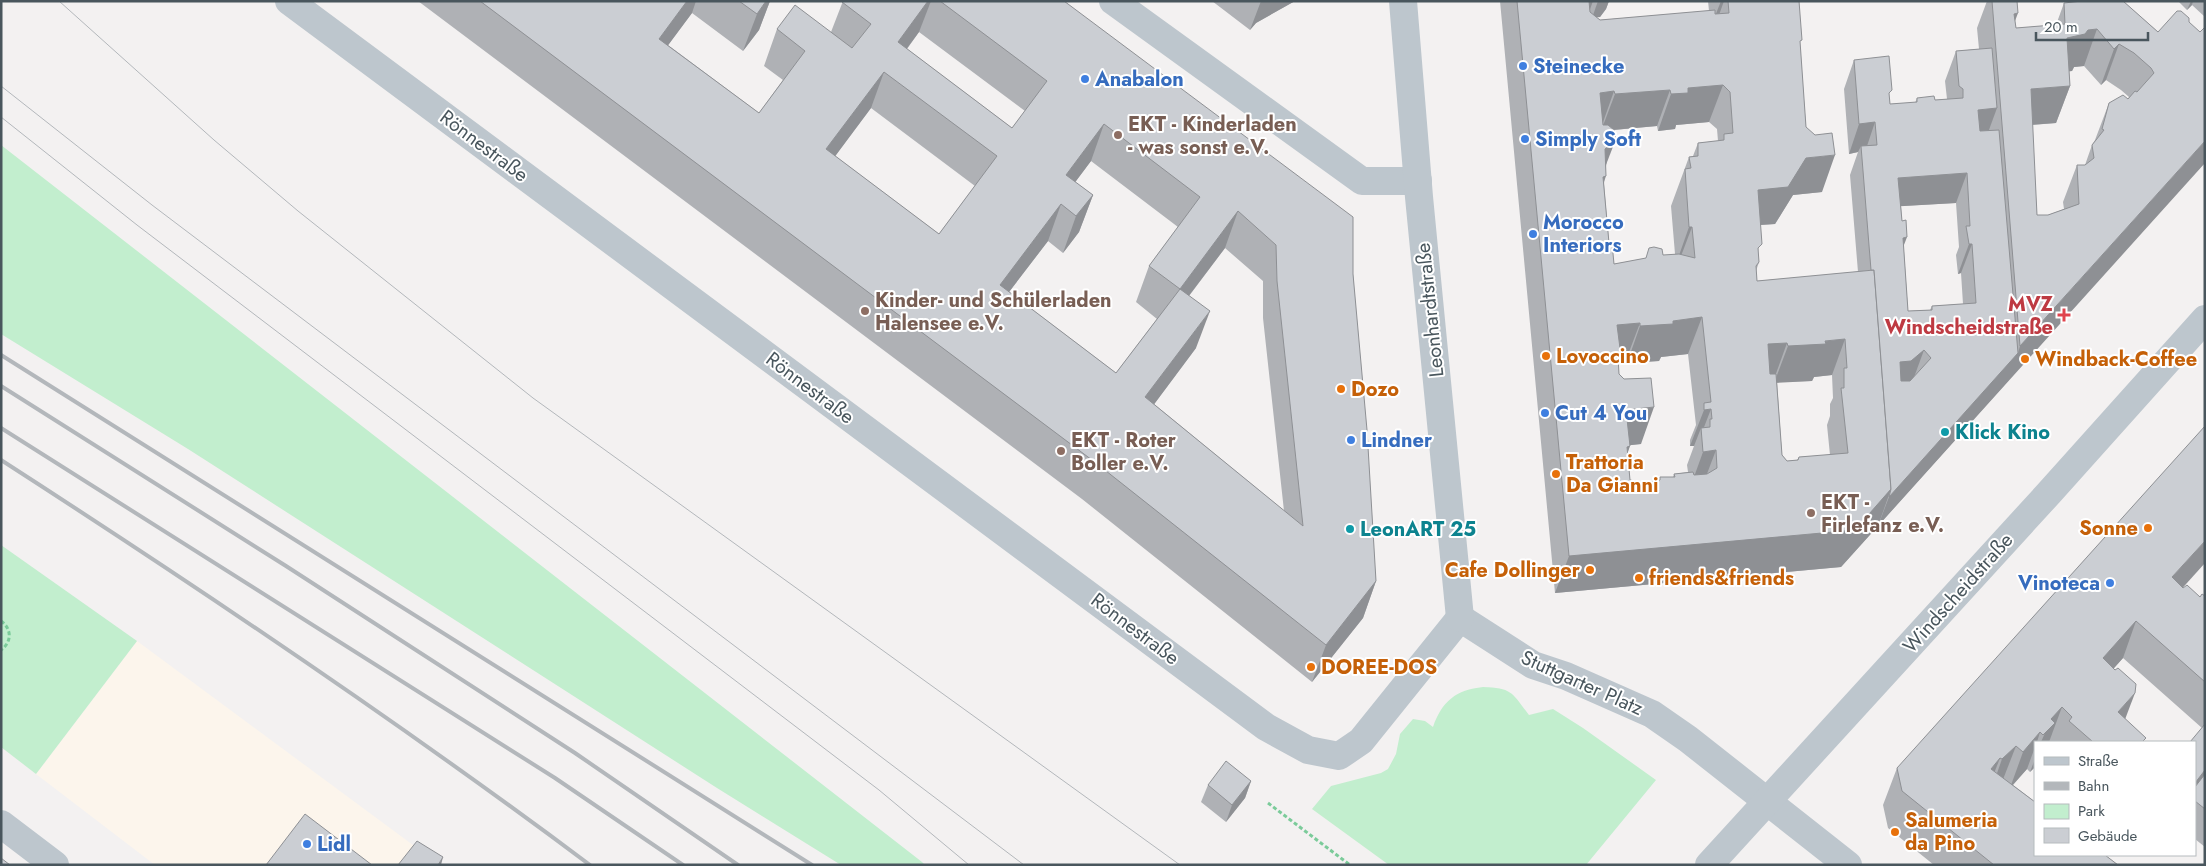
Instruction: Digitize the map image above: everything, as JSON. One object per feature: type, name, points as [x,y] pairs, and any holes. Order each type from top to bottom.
[{"type":"street","name":"Rönnestraße","points":[[289,1],[1266,727],[1308,750],[1339,756],[1361,741],[1460,618]]},
{"type":"street","points":[[1114,1],[1362,180],[1418,181]]},
{"type":"street","name":"Leonhardtstraße","points":[[1403,1],[1418,181],[1460,618]]},
{"type":"street","name":"Windscheidstraße","points":[[1709,865],[2049,493],[2205,319]]},
{"type":"street","name":"Stuttgarter Platz","points":[[1460,618],[1533,665],[1566,676],[1652,714],[1688,739],[1848,865]]},
{"type":"street","points":[[1,824],[55,865]]},
{"type":"path","points":[[1,621],[9,630],[10,639],[1,650]]},
{"type":"path","points":[[1268,803],[1350,865]]},
{"type":"shaded area","points":[[137,641],[440,865],[155,865],[36,774]]},
{"type":"green space","points":[[1,145],[925,865],[841,865],[717,788],[188,449],[1,334]]},
{"type":"green space","points":[[1,545],[137,641],[36,774],[1,747]]},
{"type":"green space","points":[[1483,687],[1506,690],[1511,693],[1529,715],[1553,709],[1656,780],[1586,865],[1389,865],[1312,809],[1331,786],[1381,773],[1388,769],[1396,754],[1400,734],[1413,719],[1425,721],[1433,727],[1441,710],[1451,698],[1465,691]]},
{"type":"building","points":[[480,1],[687,1],[659,39],[759,113],[805,51],[777,29],[795,5],[852,48],[871,24],[843,1],[928,1],[898,42],[1012,128],[1047,81],[940,1],[1064,1],[1353,217],[1353,274],[1367,430],[1376,581],[1326,645],[1096,463]],"holes":[[[884,72],[997,156],[939,234],[826,149]],[[1104,124],[1200,197],[1149,266],[1180,289],[1116,373],[1000,285],[1061,204],[1076,216],[1093,195],[1066,175]],[[1238,211],[1276,245],[1277,281],[1303,526],[1145,397],[1210,311],[1180,289]]]},
{"type":"building","points":[[739,1],[766,1],[757,14]]},
{"type":"building","points":[[1517,1],[1589,1],[1590,12],[1600,20],[1715,10],[1715,14],[1729,13],[1728,1],[1799,1],[1806,127],[1815,135],[1832,133],[1835,155],[1806,158],[1788,187],[1758,190],[1762,244],[1758,248],[1757,281],[1874,270],[1891,489],[1855,530],[1569,556]],"holes":[[[1723,85],[1730,92],[1733,133],[1724,134],[1724,140],[1698,143],[1698,156],[1689,157],[1691,168],[1685,169],[1689,227],[1692,227],[1695,258],[1679,254],[1663,255],[1662,249],[1654,247],[1649,248],[1646,258],[1614,264],[1612,243],[1609,243],[1603,177],[1606,176],[1605,149],[1616,139],[1614,130],[1608,125],[1603,125],[1600,93],[1614,91],[1615,94],[1670,90],[1671,94],[1688,93],[1688,88]],[[1702,317],[1711,402],[1704,403],[1704,410],[1711,409],[1712,419],[1710,419],[1710,427],[1701,428],[1703,452],[1716,450],[1717,468],[1707,474],[1694,475],[1693,472],[1674,474],[1675,477],[1660,477],[1660,480],[1643,483],[1630,480],[1627,447],[1630,446],[1626,410],[1654,407],[1651,378],[1624,379],[1619,374],[1618,357],[1621,356],[1617,325],[1640,323],[1640,326],[1673,324],[1673,321]],[[1845,339],[1847,368],[1844,368],[1844,388],[1841,388],[1848,453],[1799,457],[1798,460],[1787,461],[1782,455],[1776,374],[1770,374],[1768,344],[1787,343],[1788,346],[1826,344],[1825,341]]]},
{"type":"building","points":[[1992,1],[2017,1],[2018,13],[2014,14],[2016,28],[2065,24],[2064,3],[2082,1],[2123,1],[2158,32],[2177,11],[2181,11],[2200,32],[2205,27],[2205,141],[2020,346]],"holes":[[[2097,29],[2114,49],[2119,44],[2134,53],[2154,73],[2128,99],[2123,95],[2109,103],[2102,129],[2104,130],[2092,145],[2094,158],[2085,165],[2077,165],[2079,204],[2048,215],[2037,215],[2031,89],[2070,86],[2067,38],[2085,34],[2088,30]]]},
{"type":"building","points":[[1992,48],[1997,108],[1978,110],[1980,131],[1999,130],[2018,353],[1889,497],[1891,489],[1874,270],[1871,270],[1861,146],[1877,145],[1875,122],[1859,124],[1854,60],[1889,56],[1892,90],[1889,93],[1890,104],[1917,102],[1917,98],[1934,96],[1935,100],[1963,98],[1963,89],[1959,86],[1956,51]],"holes":[[[1967,173],[1970,226],[1966,226],[1969,244],[1972,244],[1976,303],[1932,306],[1932,310],[1908,311],[1903,238],[1907,237],[1906,220],[1902,221],[1898,178]],[[1924,350],[1931,358],[1910,381],[1901,381],[1900,362],[1911,361]]]},
{"type":"building","points":[[2205,426],[2205,541],[2172,577],[2183,588],[2187,585],[2200,597],[2202,594],[2205,596],[2205,682],[2136,621],[2103,658],[2115,670],[2118,668],[2136,684],[2135,693],[2118,712],[2146,738],[2143,741],[2092,741],[2069,721],[2072,717],[2062,707],[2051,719],[2055,723],[2043,735],[2040,732],[2023,752],[2016,746],[2002,759],[2000,758],[1991,769],[2034,801],[2034,856],[2106,856],[2118,865],[1994,865],[1902,791],[1897,768]]},
{"type":"building","points":[[2205,724],[2205,770],[2196,782],[2196,741],[2191,741]]},
{"type":"building","points":[[1226,761],[1251,781],[1232,805],[1208,785]]},
{"type":"building","points":[[2205,774],[2205,809],[2196,802],[2196,786]]},
{"type":"building","name":"Lidl","points":[[305,814],[372,865],[266,865]]},
{"type":"building","points":[[417,841],[443,857],[438,865],[398,865]]},
{"type":"building","points":[[1,858],[10,865],[1,865]]},
{"type":"tram line","points":[[59,1],[214,140],[298,211],[533,398],[1180,865]]},
{"type":"tram line","points":[[1,86],[152,205],[1024,865]]},
{"type":"tram line","points":[[1,117],[137,225],[879,790],[969,865]]},
{"type":"railway","points":[[1,355],[812,865]]},
{"type":"railway","points":[[1,386],[286,566],[575,753],[738,865]]},
{"type":"railway","points":[[1,428],[555,778],[683,865]]},
{"type":"railway","points":[[1,460],[299,657],[446,760],[590,865]]},
{"type":"place","name":"Steinecke","points":[[1523,66]]},
{"type":"place","name":"Anabalon","points":[[1085,79]]},
{"type":"place","name":"EKT - Kinderladen - was sonst e.V.","points":[[1118,135]]},
{"type":"place","name":"Simply Soft","points":[[1525,139]]},
{"type":"place","name":"Morocco Interiors","points":[[1533,234]]},
{"type":"place","name":"Kinder- und Schülerladen Halensee e.V.","points":[[865,311]]},
{"type":"place","name":"MVZ Windscheidstraße","points":[[2064,315]]},
{"type":"place","name":"Lovoccino","points":[[1546,356]]},
{"type":"place","name":"Windback-Coffee","points":[[2025,359]]},
{"type":"place","name":"Dozo","points":[[1341,389]]},
{"type":"place","name":"Cut 4 You","points":[[1545,413]]},
{"type":"place","name":"Klick Kino","points":[[1945,432]]},
{"type":"place","name":"Lindner","points":[[1351,440]]},
{"type":"place","name":"EKT - Roter Boller e.V.","points":[[1061,451]]},
{"type":"place","name":"Trattoria Da Gianni","points":[[1556,474]]},
{"type":"place","name":"EKT - Firlefanz e.V.","points":[[1811,513]]},
{"type":"place","name":"Sonne","points":[[2148,528]]},
{"type":"place","name":"LeonART 25","points":[[1350,529]]},
{"type":"place","name":"Cafe Dollinger","points":[[1590,570]]},
{"type":"place","name":"friends&friends","points":[[1639,578]]},
{"type":"place","name":"Vinoteca","points":[[2110,583]]},
{"type":"place","name":"DOREE-DOS","points":[[1311,667]]},
{"type":"place","name":"Salumeria da Pino","points":[[1895,832]]},
{"type":"place","name":"Lidl","points":[[307,844]]}]
